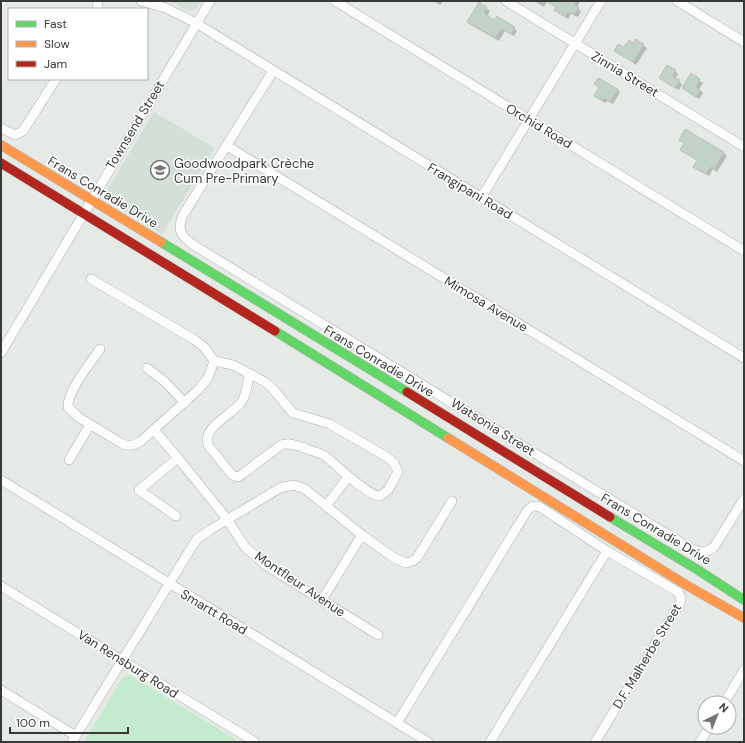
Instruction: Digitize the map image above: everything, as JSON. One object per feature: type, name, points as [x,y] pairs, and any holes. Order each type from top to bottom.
[{"type":"main road","name":"Frans Conradie Drive","points":[[1,145],[691,566],[744,600]]},
{"type":"main road","points":[[1,163],[681,582],[744,618]]},
{"type":"street","name":"Frangipani Road","points":[[141,1],[166,8],[196,23],[744,358]]},
{"type":"street","name":"Townsend Street","points":[[1,353],[210,1]]},
{"type":"street","name":"Orchid Road","points":[[335,1],[744,251]]},
{"type":"street","name":"Zinnia Street","points":[[506,1],[744,147]]},
{"type":"street","points":[[481,198],[601,1]]},
{"type":"street","points":[[676,1],[744,42]]},
{"type":"street","points":[[227,146],[273,71]]},
{"type":"street","points":[[1,128],[15,135],[19,134],[26,128],[55,80]]},
{"type":"street","name":"Watsonia Street","points":[[227,146],[183,215],[180,232],[184,238],[195,246],[690,548],[702,552],[711,550],[717,544],[744,499]]},
{"type":"street","name":"Mimosa Avenue","points":[[227,146],[744,461]]},
{"type":"street","points":[[91,279],[195,340],[205,348],[214,361],[233,366],[249,374],[272,388],[294,413],[330,424],[387,457],[394,463],[398,472],[388,490],[380,496],[374,495],[321,454],[287,444],[280,445],[238,477],[232,475],[208,445],[206,441],[207,435],[213,427],[242,401],[249,374]]},
{"type":"street","points":[[100,349],[73,391],[68,401],[68,407],[70,411],[90,425],[128,446],[140,442],[185,403],[208,378],[214,361]]},
{"type":"street","points":[[147,368],[165,382],[185,403]]},
{"type":"street","points":[[69,460],[90,425]]},
{"type":"street","name":"Montfleur Avenue","points":[[154,430],[227,519],[245,546],[267,566],[378,635]]},
{"type":"street","points":[[176,516],[138,490],[178,458]]},
{"type":"street","points":[[326,506],[348,476]]},
{"type":"street","name":"Smartt Road","points":[[1,480],[428,742]]},
{"type":"street","points":[[1,690],[74,739],[197,539],[227,519],[280,488],[290,485],[302,487],[362,536],[402,562],[406,563],[417,558],[452,501]]},
{"type":"street","name":"D.F. Malherbe Street","points":[[397,723],[527,511],[533,506],[540,507],[607,551],[678,592],[681,598],[680,603],[595,742]]},
{"type":"street","points":[[322,600],[362,536]]},
{"type":"street","points":[[490,742],[607,551]]},
{"type":"street","name":"Van Rensburg Road","points":[[1,586],[255,742]]},
{"type":"street","points":[[729,695],[744,670]]},
{"type":"shaded area","points":[[170,1],[201,1],[197,8],[191,11],[186,10]]},
{"type":"shaded area","name":"Goodwoodpark Crèche Cum Pre-Primary","points":[[154,112],[215,148],[162,234],[109,202],[106,192]]},
{"type":"green space","points":[[130,675],[240,742],[84,742],[122,678]]},
{"type":"building","points":[[546,1],[576,1],[574,5],[579,8],[574,14],[568,12],[565,17],[554,10],[556,7]]},
{"type":"building","points":[[479,2],[487,7],[484,13],[494,20],[497,16],[515,27],[511,34],[501,29],[495,38],[467,22]]},
{"type":"building","points":[[635,39],[644,44],[633,62],[614,51],[618,44],[624,47],[629,40],[633,43]]},
{"type":"building","points":[[667,65],[676,70],[672,76],[680,80],[675,88],[659,78]]},
{"type":"building","points":[[691,73],[700,79],[696,87],[700,90],[696,97],[682,88]]},
{"type":"building","points":[[598,78],[618,89],[610,102],[604,98],[602,101],[594,96],[599,87],[594,84]]},
{"type":"building","points":[[685,129],[724,152],[714,169],[710,167],[706,174],[693,167],[697,160],[680,150],[684,143],[679,140]]},
{"type":"traffic: fast","points":[[161,242],[407,392]]},
{"type":"traffic: fast","points":[[275,331],[448,438]]},
{"type":"traffic: fast","points":[[610,517],[698,570],[744,600]]},
{"type":"traffic: slow","points":[[1,145],[161,242]]},
{"type":"traffic: slow","points":[[448,438],[688,586],[744,618]]},
{"type":"traffic: jam","points":[[1,163],[275,331]]},
{"type":"traffic: jam","points":[[407,392],[610,517]]},
{"type":"place","name":"Goodwoodpark Crèche Cum Pre-Primary","points":[[160,170]]}]
